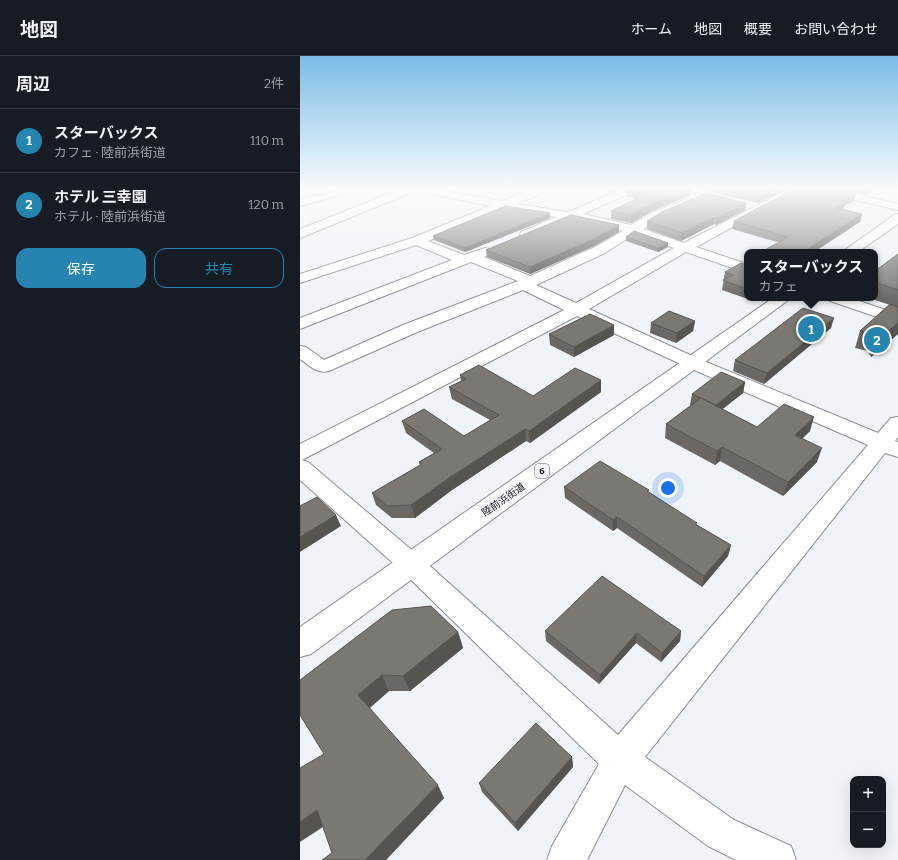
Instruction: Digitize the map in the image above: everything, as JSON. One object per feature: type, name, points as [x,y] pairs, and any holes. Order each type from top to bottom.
[{"type":"main road","points":[[300,234],[319,227]]},
{"type":"main road","points":[[300,279],[417,240],[451,227]]},
{"type":"main road","points":[[514,240],[544,227]]},
{"type":"main road","points":[[620,227],[744,268]]},
{"type":"main road","points":[[300,351],[323,367],[409,329],[530,281],[600,250],[635,227]]},
{"type":"main road","points":[[300,453],[576,310],[720,227]]},
{"type":"main road","points":[[853,249],[886,227]]},
{"type":"main road","points":[[417,240],[530,281]]},
{"type":"main road","points":[[300,324],[500,246]]},
{"type":"main road","points":[[530,281],[528,287],[694,363],[893,439],[620,760],[566,860]]},
{"type":"main road","name":"陸前浜街道","points":[[300,644],[779,301]]},
{"type":"main road","points":[[844,301],[898,319]]},
{"type":"main road","points":[[300,466],[411,564],[620,760],[721,833],[777,860]]},
{"type":"building","points":[[456,227],[517,227],[465,248],[433,236]]},
{"type":"building","points":[[543,227],[616,227],[594,239],[530,267],[486,250]]},
{"type":"building","points":[[663,227],[695,227],[682,233]]},
{"type":"building","points":[[753,227],[843,227],[808,249],[766,249],[788,237]]},
{"type":"building","points":[[634,231],[668,243],[658,248],[626,237]]},
{"type":"building","points":[[898,254],[898,290],[878,283],[878,269]]},
{"type":"building","points":[[741,263],[744,264],[744,288],[723,280],[733,275],[725,272]]},
{"type":"building","points":[[890,304],[898,307],[898,323],[878,340],[874,334],[860,331]]},
{"type":"building","points":[[803,308],[834,318],[767,373],[735,360]]},
{"type":"building","points":[[669,311],[695,321],[677,333],[651,323]]},
{"type":"building","points":[[590,314],[614,325],[574,347],[549,334]]},
{"type":"building","points":[[479,365],[533,396],[575,368],[601,380],[529,431],[525,429],[449,478],[411,505],[387,506],[372,493],[422,464],[419,462],[442,449],[402,421],[424,409],[464,436],[499,415],[449,387],[466,379],[460,375]]},
{"type":"building","points":[[721,372],[745,382],[716,405],[692,394]]},
{"type":"building","points":[[701,398],[757,427],[784,404],[814,417],[795,435],[822,448],[788,482],[722,447],[717,451],[666,424]]},
{"type":"building","points":[[600,461],[649,490],[647,491],[697,523],[695,524],[731,545],[704,576],[617,517],[613,520],[564,487]]},
{"type":"building","points":[[317,497],[336,515],[300,537],[300,506]]},
{"type":"building","points":[[602,576],[681,631],[662,653],[637,633],[600,675],[545,631]]},
{"type":"building","points":[[431,606],[458,632],[403,676],[382,675],[358,695],[438,785],[365,860],[322,860],[332,853],[317,810],[300,822],[300,768],[324,754],[300,715],[300,680],[392,610]]},
{"type":"building","points":[[536,723],[572,757],[515,823],[479,783]]},
{"type":"place","name":"スターバックス","points":[[811,329]]},
{"type":"place","name":"ホテル 三幸園","points":[[877,340]]}]
